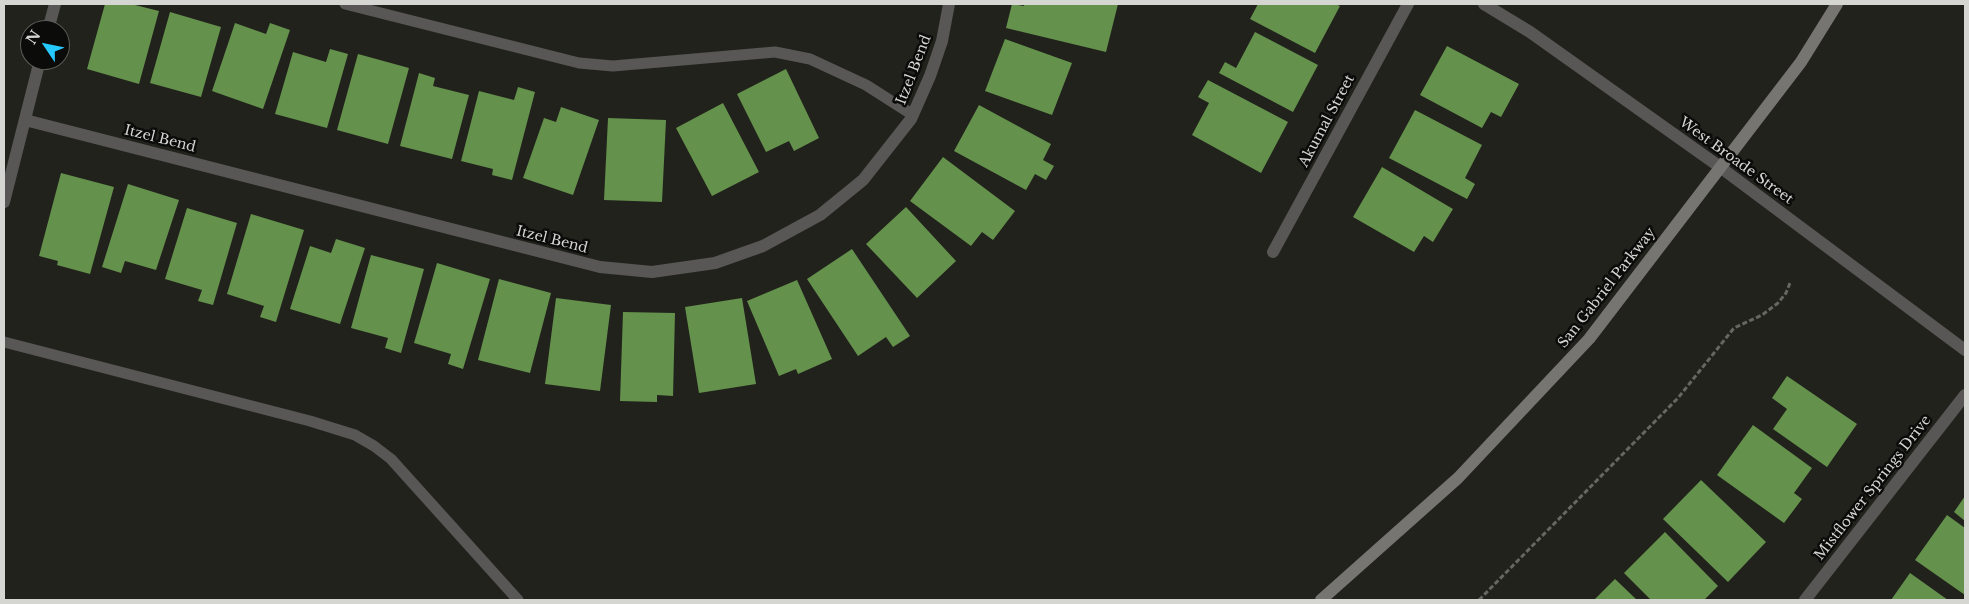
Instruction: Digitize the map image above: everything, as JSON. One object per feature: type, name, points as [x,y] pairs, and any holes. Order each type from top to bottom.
[{"type":"street","points":[[50,20],[54,4]]},
{"type":"street","name":"Itzel Bend","points":[[25,120],[600,267],[652,272],[715,263],[755,249],[820,215],[864,180],[913,115],[942,41],[949,4]]},
{"type":"street","name":"Akumal Street","points":[[1273,252],[1408,4]]},
{"type":"street","name":"West Broade Street","points":[[1484,4],[1530,32],[1720,167],[1965,350]]},
{"type":"street","name":"San Gabriel Parkway","points":[[1322,600],[1458,478],[1589,339],[1801,62],[1837,4]]},
{"type":"street","points":[[4,202],[38,70]]},
{"type":"street","name":"Mistflower Springs Drive","points":[[1805,600],[1965,395]]},
{"type":"lane","points":[[345,4],[579,63],[613,66],[775,52],[810,59],[866,85],[913,115]]},
{"type":"lane","points":[[4,342],[310,421],[355,435],[391,458],[518,600]]},
{"type":"path","points":[[1478,600],[1678,398],[1734,328],[1762,315],[1778,303],[1786,293],[1790,283]]},
{"type":"building","points":[[105,4],[131,4],[159,11],[139,84],[87,69]]},
{"type":"building","points":[[1012,4],[1024,6],[1024,4],[1118,4],[1106,52],[1006,28]]},
{"type":"building","points":[[1258,4],[1335,4],[1340,6],[1315,53],[1250,19]]},
{"type":"building","points":[[170,12],[221,27],[201,97],[150,83]]},
{"type":"building","points":[[235,23],[266,34],[270,23],[290,30],[263,109],[212,91]]},
{"type":"building","points":[[1255,32],[1318,65],[1293,112],[1219,73],[1225,62],[1236,68]]},
{"type":"building","points":[[1005,39],[1072,63],[1052,115],[985,91]]},
{"type":"building","points":[[1447,46],[1519,84],[1501,117],[1491,112],[1482,128],[1420,95]]},
{"type":"building","points":[[330,49],[348,54],[327,128],[275,114],[293,52],[326,62]]},
{"type":"building","points":[[358,54],[409,68],[388,144],[337,130]]},
{"type":"building","points":[[786,69],[819,138],[794,151],[789,141],[766,152],[737,94]]},
{"type":"building","points":[[419,73],[435,78],[433,86],[469,95],[452,159],[400,146]]},
{"type":"building","points":[[1208,80],[1288,122],[1261,173],[1192,135],[1209,103],[1198,97]]},
{"type":"building","points":[[518,87],[535,92],[512,180],[492,175],[493,169],[461,161],[479,91],[514,100]]},
{"type":"building","points":[[723,103],[759,172],[712,196],[676,128]]},
{"type":"building","points":[[979,105],[1051,144],[1043,160],[1054,166],[1046,180],[1035,174],[1026,190],[954,151]]},
{"type":"building","points":[[561,107],[599,120],[573,195],[523,178],[544,118],[556,122]]},
{"type":"building","points":[[1415,110],[1482,145],[1465,178],[1475,184],[1467,199],[1389,158]]},
{"type":"building","points":[[608,118],[666,120],[662,202],[604,200]]},
{"type":"building","points":[[943,157],[1015,211],[993,240],[982,232],[971,246],[910,201]]},
{"type":"building","points":[[1382,167],[1453,209],[1433,242],[1424,236],[1414,252],[1353,217]]},
{"type":"building","points":[[61,173],[114,187],[90,274],[57,265],[58,261],[39,256]]},
{"type":"building","points":[[128,184],[179,200],[156,270],[125,261],[121,273],[102,267]]},
{"type":"building","points":[[906,207],[956,261],[917,298],[866,244]]},
{"type":"building","points":[[187,208],[237,223],[213,305],[198,301],[202,290],[165,279]]},
{"type":"building","points":[[251,214],[304,230],[276,322],[260,317],[264,306],[227,294]]},
{"type":"building","points":[[336,239],[365,248],[340,324],[290,309],[310,246],[331,253]]},
{"type":"building","points":[[852,249],[910,336],[893,347],[886,337],[858,356],[807,279]]},
{"type":"building","points":[[371,255],[424,269],[401,353],[385,348],[388,338],[351,328]]},
{"type":"building","points":[[437,263],[490,279],[463,369],[448,364],[451,354],[414,343]]},
{"type":"building","points":[[499,279],[551,293],[530,373],[478,360]]},
{"type":"building","points":[[797,280],[832,359],[798,374],[796,369],[779,376],[747,301]]},
{"type":"building","points":[[556,298],[611,305],[600,391],[545,384]]},
{"type":"building","points":[[742,298],[756,384],[699,393],[685,307]]},
{"type":"building","points":[[623,312],[675,313],[673,396],[657,395],[657,402],[620,401]]},
{"type":"building","points":[[1787,376],[1857,424],[1827,467],[1773,429],[1787,409],[1772,398]]},
{"type":"building","points":[[1753,425],[1812,468],[1794,493],[1802,499],[1784,523],[1717,475]]},
{"type":"building","points":[[1701,480],[1766,542],[1728,582],[1663,519]]},
{"type":"building","points":[[1965,496],[1965,521],[1954,512]]},
{"type":"building","points":[[1947,515],[1965,528],[1965,595],[1915,560]]},
{"type":"building","points":[[1665,532],[1718,586],[1704,600],[1651,600],[1624,573]]},
{"type":"building","points":[[1910,573],[1948,600],[1891,600]]},
{"type":"building","points":[[1615,579],[1637,600],[1594,600]]}]
